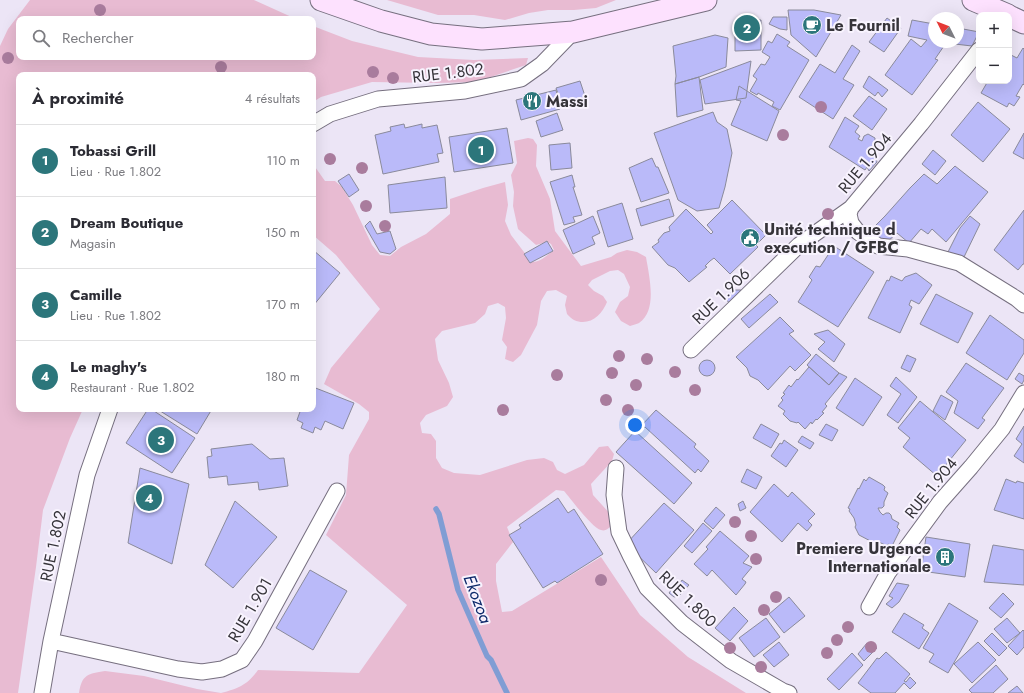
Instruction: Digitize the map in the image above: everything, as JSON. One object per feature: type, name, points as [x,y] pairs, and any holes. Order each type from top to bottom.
[{"type":"main road","points":[[321,0],[381,21],[431,34],[482,40],[574,32],[706,0]]},
{"type":"main road","points":[[973,0],[1000,12]]},
{"type":"street","name":"RUE 1.802","points":[[316,122],[330,114],[378,99],[465,91],[521,79],[542,64],[574,32]]},
{"type":"street","name":"RUE 1.904","points":[[976,54],[921,124],[851,208],[849,214],[854,228],[878,246],[908,249],[959,264],[1024,304]]},
{"type":"street","name":"RUE 1.906","points":[[692,350],[800,245],[851,208]]},
{"type":"street","name":"RUE 1.904","points":[[869,608],[888,573],[940,502],[1002,429],[1024,393]]},
{"type":"street","name":"RUE 1.802","points":[[42,693],[50,641],[87,475],[109,412]]},
{"type":"street","name":"RUE 1.800","points":[[616,468],[614,495],[619,532],[647,588],[682,623],[731,661],[789,693]]},
{"type":"street","name":"RUE 1.901","points":[[50,641],[178,669],[202,672],[222,668],[242,660],[255,641],[338,490]]},
{"type":"shaded area","points":[[30,0],[254,0],[289,16],[18,16]]},
{"type":"shaded area","points":[[387,0],[616,0],[596,8],[548,10],[529,13],[505,20],[474,15],[438,15]]},
{"type":"shaded area","points":[[16,18],[16,60],[316,60],[316,27],[352,41],[418,57],[474,60],[528,58],[526,65],[476,82],[372,82],[321,97],[316,100],[316,72],[16,72],[16,412],[82,412],[70,438],[43,510],[18,693],[0,693],[0,46],[8,29]]},
{"type":"shaded area","points":[[528,138],[533,139],[537,145],[536,166],[550,199],[555,231],[581,266],[611,257],[617,253],[627,250],[637,252],[646,257],[651,292],[649,310],[645,317],[638,323],[630,326],[621,321],[615,312],[620,302],[628,296],[630,287],[624,274],[618,270],[610,271],[592,280],[588,285],[594,291],[603,296],[607,302],[602,311],[590,321],[580,322],[573,320],[567,314],[565,305],[567,296],[556,290],[547,291],[541,301],[537,325],[521,355],[513,362],[505,359],[507,347],[502,340],[506,318],[505,307],[498,303],[488,306],[485,314],[475,323],[442,331],[435,339],[438,360],[449,383],[453,397],[447,406],[426,415],[420,423],[422,433],[431,434],[436,441],[436,458],[442,468],[454,473],[480,475],[527,460],[544,458],[553,462],[557,470],[565,474],[584,465],[599,447],[608,446],[614,454],[612,461],[591,484],[593,495],[612,516],[614,523],[605,530],[597,528],[587,519],[564,491],[556,490],[507,527],[513,542],[496,564],[496,581],[502,612],[512,611],[601,557],[640,615],[688,657],[746,693],[221,693],[246,683],[258,670],[359,673],[407,605],[326,535],[346,495],[349,455],[369,419],[369,412],[359,404],[324,384],[331,368],[380,309],[336,255],[316,238],[316,168],[325,181],[335,181],[342,187],[353,205],[372,245],[380,255],[390,256],[401,247],[426,234],[450,214],[450,199],[505,182],[508,205],[505,221],[511,235],[527,256],[529,262],[533,262],[543,259],[554,250],[551,244],[547,242],[536,245],[518,229],[513,206],[514,192],[511,175],[517,163],[514,141]]},
{"type":"shaded area","points":[[105,671],[144,676],[197,689],[221,693],[79,693],[84,678],[90,674]]},
{"type":"building","name":"Le Fournil","points":[[788,10],[814,10],[841,15],[816,57],[791,35]]},
{"type":"building","points":[[773,17],[787,17],[787,30],[780,29],[769,24]]},
{"type":"building","points":[[887,18],[901,28],[884,52],[869,42]]},
{"type":"building","points":[[735,20],[761,20],[761,50],[735,51]]},
{"type":"building","points":[[912,20],[928,23],[928,48],[943,48],[935,59],[938,60],[912,95],[885,75],[911,39],[921,47],[927,40],[908,36]]},
{"type":"building","points":[[964,29],[976,31],[976,38],[972,46],[964,45]]},
{"type":"building","points":[[777,34],[790,42],[787,46],[809,60],[780,110],[772,106],[774,102],[758,93],[757,95],[750,91],[757,79],[753,76],[761,64],[765,65],[770,57],[762,52],[768,41],[772,43]]},
{"type":"building","points":[[715,35],[728,38],[726,67],[675,84],[676,76],[673,46]]},
{"type":"building","points":[[852,45],[860,51],[843,79],[854,85],[833,119],[799,97],[820,64],[835,73]]},
{"type":"building","points":[[1023,48],[1024,85],[1023,84],[1016,96],[1020,97],[1014,106],[1009,103],[1007,107],[981,93],[986,84],[1012,84],[1012,56],[1017,58]]},
{"type":"building","points":[[751,61],[746,98],[705,104],[700,80]]},
{"type":"building","points":[[869,76],[888,90],[882,97],[878,92],[875,96],[863,87]]},
{"type":"building","points":[[699,77],[703,110],[677,117],[675,84]]},
{"type":"building","points":[[580,81],[586,99],[562,105],[556,88]]},
{"type":"building","points":[[739,86],[779,111],[767,141],[731,125],[741,101],[736,100]]},
{"type":"building","points":[[556,90],[560,109],[521,120],[516,100]]},
{"type":"building","points":[[869,96],[887,109],[872,130],[853,116]]},
{"type":"building","points":[[978,102],[1010,129],[983,162],[951,135]]},
{"type":"building","points":[[713,112],[717,122],[727,129],[732,153],[719,208],[697,211],[678,200],[654,133]]},
{"type":"building","points":[[557,113],[563,130],[541,137],[536,121]]},
{"type":"building","points":[[845,117],[859,126],[855,132],[860,136],[858,139],[862,141],[864,136],[868,134],[875,138],[875,144],[867,151],[876,158],[877,162],[869,171],[867,167],[865,170],[829,147]]},
{"type":"building","points":[[404,124],[405,128],[422,124],[422,128],[437,125],[443,153],[437,154],[439,162],[383,174],[375,135],[391,131],[390,127]]},
{"type":"building","points":[[507,128],[513,163],[454,172],[449,137]]},
{"type":"building","points":[[1024,133],[1024,159],[1013,153]]},
{"type":"building","points":[[570,143],[572,168],[551,170],[549,145]]},
{"type":"building","points":[[933,150],[946,161],[935,175],[922,164]]},
{"type":"building","points":[[652,158],[656,167],[658,167],[669,193],[641,202],[629,168]]},
{"type":"building","points":[[955,166],[988,192],[946,242],[932,229],[928,234],[921,229],[909,243],[897,233],[887,242],[873,240],[872,229],[924,174],[937,184]]},
{"type":"building","points":[[349,174],[359,190],[349,197],[338,181]]},
{"type":"building","points":[[572,175],[575,187],[573,187],[582,215],[573,217],[575,222],[564,225],[550,182]]},
{"type":"building","points":[[445,177],[447,208],[390,213],[388,185]]},
{"type":"building","points":[[669,199],[674,216],[641,226],[636,209]]},
{"type":"building","points":[[732,200],[766,235],[756,245],[758,247],[730,274],[714,258],[705,266],[707,267],[689,282],[675,268],[668,265],[652,247],[659,242],[658,240],[664,233],[670,231],[669,227],[686,209],[711,234],[713,232],[707,225]]},
{"type":"building","points":[[622,203],[633,239],[608,247],[597,211]]},
{"type":"building","points":[[1024,210],[1024,264],[1018,270],[994,250]]},
{"type":"building","points":[[593,216],[600,233],[592,237],[595,244],[573,254],[563,230]]},
{"type":"building","points":[[970,216],[980,224],[964,257],[947,254],[960,228]]},
{"type":"building","points":[[370,221],[377,234],[390,231],[396,249],[390,254],[380,252],[365,226]]},
{"type":"building","points":[[547,241],[553,251],[530,263],[524,254]]},
{"type":"building","points":[[834,246],[874,272],[838,327],[798,302],[812,280],[809,277],[816,266],[820,267]]},
{"type":"building","points":[[316,253],[340,273],[316,302]]},
{"type":"building","points":[[916,273],[932,285],[919,304],[911,300],[909,305],[912,307],[900,333],[868,318],[887,280],[889,281],[891,276],[902,281],[905,277]]},
{"type":"building","points":[[733,290],[741,290],[742,293],[731,304],[725,299]]},
{"type":"building","points":[[770,294],[778,302],[749,328],[741,319]]},
{"type":"building","points":[[936,294],[973,313],[958,343],[920,324]]},
{"type":"building","points":[[990,315],[1024,340],[1024,353],[1007,380],[966,353]]},
{"type":"building","points":[[780,317],[794,331],[789,334],[811,355],[795,371],[790,366],[768,390],[758,380],[750,376],[747,368],[736,357]]},
{"type":"building","points":[[828,330],[845,344],[834,362],[818,349],[825,342],[814,334]]},
{"type":"building","points":[[816,354],[839,373],[829,385],[807,365]]},
{"type":"building","points":[[907,355],[916,359],[910,372],[901,368]]},
{"type":"building","points":[[707,360],[713,362],[715,368],[713,374],[707,376],[701,374],[699,368],[701,362]]},
{"type":"building","points":[[966,363],[1004,388],[982,418],[985,420],[978,429],[954,413],[958,401],[946,392]]},
{"type":"building","points":[[809,367],[829,385],[839,373],[847,377],[825,404],[827,406],[822,412],[824,413],[812,424],[811,422],[805,429],[798,422],[790,421],[783,414],[785,411],[778,406],[783,400],[781,398],[785,394],[783,393],[789,385],[791,387]]},
{"type":"building","points":[[1019,373],[1024,376],[1022,384],[1015,379]]},
{"type":"building","points":[[896,377],[917,397],[898,423],[887,415],[901,394],[890,386]]},
{"type":"building","points":[[855,378],[882,397],[863,426],[836,408]]},
{"type":"building","points":[[316,388],[354,403],[343,429],[325,421],[321,430],[315,427],[313,433],[301,428],[303,423],[297,420],[300,412],[316,412]]},
{"type":"building","points":[[941,395],[953,402],[945,420],[933,411]]},
{"type":"building","points":[[920,401],[966,440],[937,476],[903,447],[910,438],[898,428]]},
{"type":"building","points":[[656,410],[696,444],[694,447],[709,461],[701,472],[698,469],[695,473],[645,427],[643,429],[641,426]]},
{"type":"building","points":[[146,412],[156,412],[195,438],[172,473],[126,443]]},
{"type":"building","points":[[162,412],[210,412],[197,434]]},
{"type":"building","points":[[761,424],[779,434],[771,448],[753,438]]},
{"type":"building","points":[[826,424],[838,430],[832,441],[819,435]]},
{"type":"building","points":[[1024,426],[1024,463],[1014,456],[1022,444],[1016,439]]},
{"type":"building","points":[[635,431],[692,483],[674,504],[616,452]]},
{"type":"building","points":[[802,436],[814,443],[810,449],[798,442]]},
{"type":"building","points":[[784,440],[798,450],[786,467],[771,456],[780,443],[782,444]]},
{"type":"building","points":[[252,444],[270,459],[284,458],[288,486],[259,490],[258,482],[228,485],[227,476],[209,478],[207,457],[212,456],[211,449]]},
{"type":"building","points":[[140,468],[189,484],[172,564],[128,543]]},
{"type":"building","points":[[747,469],[762,477],[756,489],[741,482]]},
{"type":"building","points":[[869,477],[883,485],[885,487],[884,490],[888,493],[884,506],[882,508],[878,508],[880,512],[883,515],[889,513],[892,519],[899,523],[897,527],[900,530],[892,546],[888,544],[887,546],[879,542],[878,545],[859,535],[855,527],[856,525],[854,518],[849,511],[850,509],[848,508],[864,479],[866,481]]},
{"type":"building","points":[[1006,479],[1016,483],[1017,481],[1024,483],[1024,519],[994,510]]},
{"type":"building","points":[[774,484],[788,497],[792,492],[815,514],[808,521],[812,525],[807,531],[798,523],[782,542],[750,512]]},
{"type":"building","points":[[558,498],[568,513],[574,509],[603,554],[557,583],[555,581],[543,588],[509,535],[521,528],[519,525]]},
{"type":"building","points":[[235,501],[277,537],[233,588],[205,565]]},
{"type":"building","points":[[743,501],[746,508],[740,511],[738,504]]},
{"type":"building","points":[[664,503],[694,530],[656,573],[626,544]]},
{"type":"building","points":[[716,507],[725,515],[713,529],[704,521]]},
{"type":"building","points":[[703,523],[712,531],[692,553],[684,546]]},
{"type":"building","points":[[720,531],[749,556],[743,563],[752,567],[742,579],[746,582],[736,595],[712,570],[707,576],[694,564],[708,549],[706,547]]},
{"type":"building","name":"Premiere Urgence Internationale","points":[[926,537],[970,544],[965,577],[921,571]]},
{"type":"building","points":[[993,545],[1024,550],[1024,585],[984,582]]},
{"type":"building","points":[[310,570],[347,591],[313,650],[276,628]]},
{"type":"building","points":[[682,580],[689,585],[679,596],[674,597],[669,593],[672,589],[674,591]]},
{"type":"building","points":[[897,583],[909,585],[899,602],[892,608],[886,604],[893,598],[889,596]]},
{"type":"building","points":[[1003,593],[1014,604],[1001,618],[989,608]]},
{"type":"building","points":[[789,597],[805,616],[784,633],[769,614]]},
{"type":"building","points":[[949,603],[978,621],[948,673],[929,662],[934,654],[923,648]]},
{"type":"building","points":[[734,607],[748,621],[730,641],[715,628]]},
{"type":"building","points":[[904,613],[924,625],[922,628],[929,633],[919,649],[892,632]]},
{"type":"building","points":[[766,618],[780,637],[754,657],[739,638]]},
{"type":"building","points":[[1007,618],[1020,633],[1007,643],[994,629]]},
{"type":"building","points":[[1023,630],[1024,647],[1017,655],[1008,646]]},
{"type":"building","points":[[992,633],[1007,648],[999,656],[984,641]]},
{"type":"building","points":[[779,642],[789,655],[774,667],[763,655]]},
{"type":"building","points":[[978,642],[996,660],[972,683],[954,664]]},
{"type":"building","points":[[867,643],[877,648],[864,661],[858,654]]},
{"type":"building","points":[[886,652],[910,674],[904,681],[906,682],[910,677],[916,683],[910,689],[904,683],[895,693],[871,693],[858,683],[877,658],[879,659]]},
{"type":"building","points":[[852,653],[863,665],[839,690],[827,679]]},
{"type":"building","points":[[996,665],[1008,679],[993,693],[972,693],[969,690]]},
{"type":"building","points":[[1017,686],[1023,693],[1008,693]]},
{"type":"waterway","name":"Ekozoa","points":[[436,509],[439,514],[458,590],[487,656],[491,660],[507,693]]},
{"type":"place","name":"Le Fournil","points":[[812,25]]},
{"type":"place","name":"Dream Boutique","points":[[747,28]]},
{"type":"place","name":"Massi","points":[[532,101]]},
{"type":"place","name":"Tobassi Grill","points":[[481,150]]},
{"type":"place","name":"Unité technique d execution / GFBC","points":[[750,238]]},
{"type":"place","name":"Camille","points":[[161,440]]},
{"type":"place","name":"Le maghy's","points":[[149,498]]},
{"type":"place","name":"Premiere Urgence Internationale","points":[[945,557]]}]
